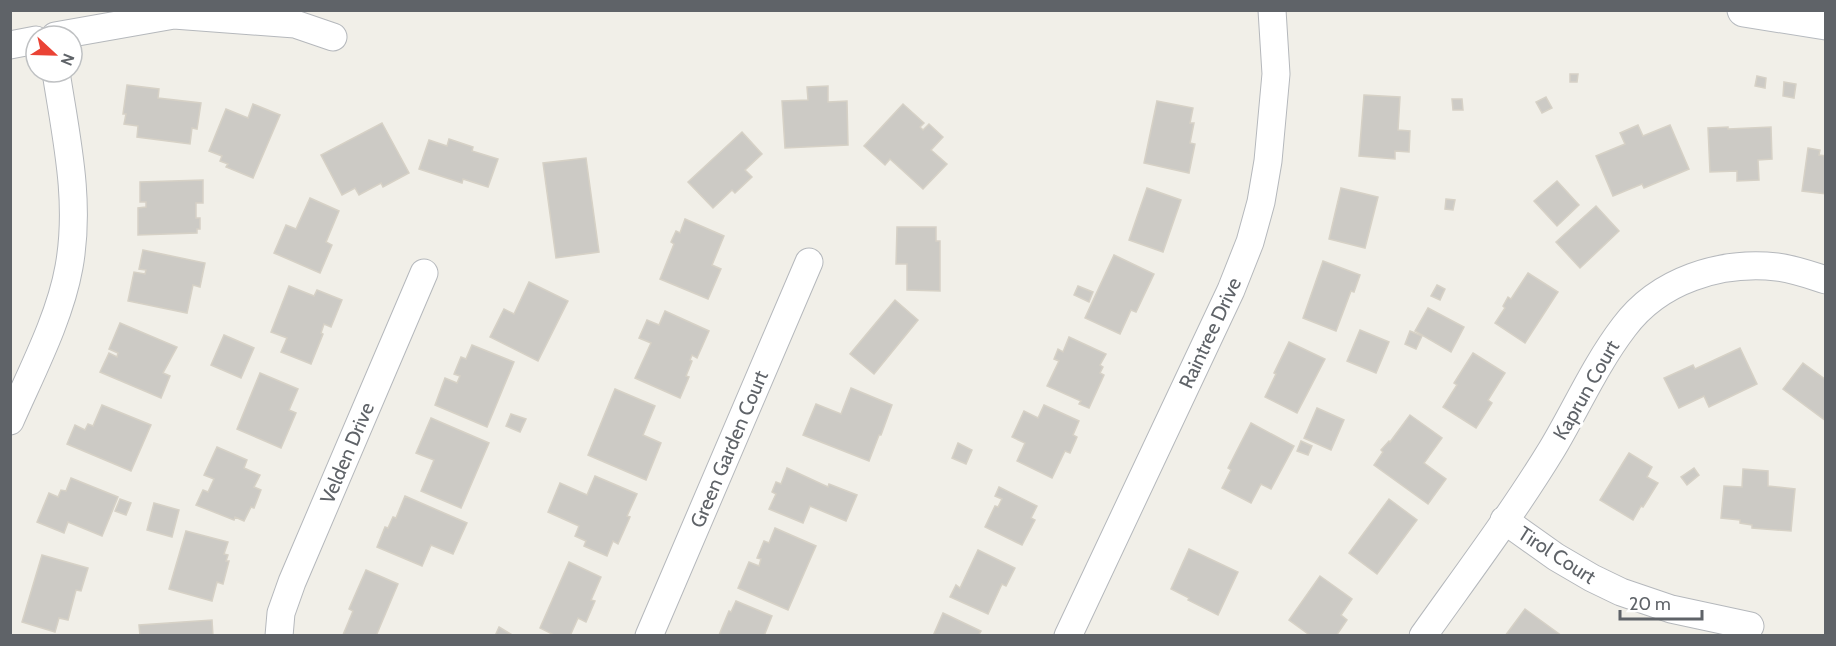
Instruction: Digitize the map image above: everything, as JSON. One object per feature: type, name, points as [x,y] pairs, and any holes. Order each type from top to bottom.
[{"type":"street","name":"Raintree Drive","points":[[1078,632],[1231,290],[1250,242],[1261,202],[1269,150],[1276,74],[1272,10]]},
{"type":"street","points":[[1744,10],[1826,23]]},
{"type":"street","points":[[84,31],[174,15],[295,24],[333,37]]},
{"type":"street","points":[[10,421],[57,310],[69,268],[74,228],[74,187],[58,84]]},
{"type":"street","name":"Green Garden Court","points":[[649,636],[808,262]]},
{"type":"street","name":"Kaprun Court","points":[[1424,636],[1552,450],[1609,348],[1625,325],[1646,305],[1669,288],[1693,276],[1730,267],[1776,267],[1795,270],[1826,280]]},
{"type":"street","name":"Velden Drive","points":[[279,636],[281,613],[292,582],[424,273]]},
{"type":"street","name":"Tirol Court","points":[[1504,520],[1556,557],[1621,592],[1671,609],[1750,626]]},
{"type":"building","points":[[1570,74],[1578,74],[1577,82],[1570,82]]},
{"type":"building","points":[[1757,76],[1766,78],[1765,88],[1755,86]]},
{"type":"building","points":[[1784,82],[1796,84],[1794,98],[1783,96]]},
{"type":"building","points":[[127,85],[159,89],[158,98],[201,103],[197,129],[192,128],[190,144],[137,137],[138,126],[124,124]]},
{"type":"building","points":[[828,86],[828,102],[847,101],[848,145],[785,148],[782,101],[808,100],[807,87]]},
{"type":"building","points":[[1364,95],[1400,97],[1398,130],[1410,131],[1409,152],[1395,151],[1395,159],[1359,156]]},
{"type":"building","points":[[1546,97],[1552,108],[1542,113],[1536,102]]},
{"type":"building","points":[[1452,99],[1462,99],[1463,110],[1453,110]]},
{"type":"building","points":[[1157,101],[1193,108],[1190,123],[1194,123],[1190,143],[1195,144],[1189,173],[1144,163]]},
{"type":"building","points":[[253,104],[280,115],[253,178],[226,167],[228,164],[220,161],[222,156],[209,151],[226,109],[248,118]]},
{"type":"building","points":[[903,104],[924,123],[920,127],[923,130],[929,124],[943,137],[931,150],[947,164],[923,189],[890,159],[885,165],[864,146]]},
{"type":"building","points":[[382,123],[409,173],[383,187],[381,183],[359,195],[355,188],[342,195],[321,155]]},
{"type":"building","points":[[1638,125],[1643,136],[1670,125],[1689,169],[1644,188],[1642,184],[1613,196],[1596,156],[1625,144],[1620,133]]},
{"type":"building","points":[[1728,127],[1728,129],[1771,127],[1772,159],[1758,160],[1759,180],[1737,181],[1737,171],[1710,172],[1708,128]]},
{"type":"building","points":[[742,132],[762,154],[745,170],[752,177],[735,193],[732,190],[713,208],[688,182]]},
{"type":"building","points":[[449,139],[473,147],[472,151],[498,159],[488,187],[463,179],[462,183],[419,169],[429,140],[447,146]]},
{"type":"building","points":[[1808,148],[1820,150],[1819,155],[1826,156],[1826,194],[1802,191]]},
{"type":"building","points":[[586,158],[599,252],[556,258],[543,163]]},
{"type":"building","points":[[203,180],[203,203],[196,203],[196,218],[200,218],[200,229],[197,229],[197,233],[138,235],[138,208],[146,207],[146,202],[140,202],[140,182]]},
{"type":"building","points":[[1557,181],[1579,205],[1557,226],[1534,201]]},
{"type":"building","points":[[1147,188],[1181,200],[1163,252],[1129,240]]},
{"type":"building","points":[[1341,188],[1378,197],[1365,248],[1329,239]]},
{"type":"building","points":[[310,198],[339,211],[326,242],[332,245],[320,273],[274,253],[286,225],[296,229]]},
{"type":"building","points":[[1446,199],[1455,200],[1453,210],[1445,209]]},
{"type":"building","points":[[1596,206],[1619,231],[1580,268],[1556,242]]},
{"type":"building","points":[[685,219],[724,236],[712,265],[721,269],[708,299],[660,279],[674,244],[671,242],[676,231],[680,233]]},
{"type":"building","points":[[897,227],[936,227],[936,241],[940,241],[940,291],[907,290],[907,264],[896,264]]},
{"type":"building","points":[[143,250],[205,263],[200,287],[193,285],[187,313],[128,301],[134,272],[145,274],[146,270],[139,269]]},
{"type":"building","points":[[1114,255],[1154,274],[1136,312],[1131,310],[1120,334],[1085,318]]},
{"type":"building","points":[[1323,261],[1360,275],[1354,292],[1351,291],[1336,331],[1303,318]]},
{"type":"building","points":[[1528,273],[1558,292],[1525,343],[1495,323],[1505,308],[1503,306],[1508,297],[1511,299]]},
{"type":"building","points":[[529,282],[568,301],[538,361],[490,337],[504,309],[514,314]]},
{"type":"building","points":[[1437,285],[1445,289],[1440,300],[1431,296]]},
{"type":"building","points":[[289,286],[314,296],[317,290],[342,300],[331,327],[324,324],[321,333],[323,334],[311,364],[281,352],[287,338],[271,332]]},
{"type":"building","points":[[1078,286],[1093,292],[1089,302],[1074,295]]},
{"type":"building","points":[[895,300],[918,320],[874,374],[850,354]]},
{"type":"building","points":[[1428,308],[1464,327],[1451,352],[1415,331]]},
{"type":"building","points":[[665,311],[709,331],[697,358],[692,355],[686,376],[689,377],[680,398],[635,378],[651,343],[639,338],[647,320],[659,325]]},
{"type":"building","points":[[120,323],[177,347],[163,373],[170,376],[161,398],[100,372],[109,353],[117,357],[118,353],[109,349]]},
{"type":"building","points":[[1360,330],[1389,342],[1376,373],[1347,361]]},
{"type":"building","points":[[1410,331],[1422,336],[1416,349],[1405,344]]},
{"type":"building","points":[[224,335],[254,348],[241,378],[211,365]]},
{"type":"building","points":[[1069,337],[1106,354],[1100,365],[1103,367],[1100,373],[1104,375],[1089,408],[1079,404],[1081,401],[1047,386],[1059,361],[1054,359],[1058,349],[1063,352]]},
{"type":"building","points":[[1289,342],[1325,359],[1297,413],[1265,397]]},
{"type":"building","points":[[472,345],[514,362],[487,427],[435,405],[445,378],[457,383],[460,376],[454,374],[461,357],[466,359]]},
{"type":"building","points":[[1740,348],[1757,384],[1709,407],[1704,396],[1679,408],[1664,378],[1693,365],[1695,369]]},
{"type":"building","points":[[1473,353],[1505,373],[1488,400],[1492,403],[1476,428],[1443,407],[1457,385],[1454,383]]},
{"type":"building","points":[[1803,363],[1826,380],[1826,421],[1783,389]]},
{"type":"building","points":[[260,373],[298,389],[289,410],[296,413],[281,448],[237,429]]},
{"type":"building","points":[[851,388],[892,405],[869,461],[803,435],[816,404],[841,414]]},
{"type":"building","points":[[615,389],[655,406],[643,435],[661,443],[646,480],[588,455]]},
{"type":"building","points":[[102,405],[151,425],[131,471],[67,444],[75,425],[85,430],[88,424],[93,426]]},
{"type":"building","points":[[1044,405],[1079,421],[1073,435],[1077,437],[1070,453],[1065,451],[1052,478],[1017,461],[1025,443],[1012,437],[1024,411],[1038,418]]},
{"type":"building","points":[[1317,408],[1344,420],[1331,450],[1304,438]]},
{"type":"building","points":[[511,414],[526,419],[520,432],[506,426]]},
{"type":"building","points":[[1410,415],[1442,438],[1424,463],[1446,479],[1428,504],[1374,465],[1383,452],[1381,450],[1390,442]]},
{"type":"building","points":[[431,418],[489,443],[461,508],[421,491],[434,460],[416,453]]},
{"type":"building","points":[[1251,423],[1294,446],[1271,489],[1261,484],[1251,503],[1222,488],[1231,470],[1228,468]]},
{"type":"building","points":[[1301,441],[1312,446],[1308,455],[1297,451]]},
{"type":"building","points":[[958,443],[972,450],[966,464],[952,458]]},
{"type":"building","points":[[217,447],[247,460],[244,468],[260,475],[254,487],[261,490],[254,508],[251,507],[244,521],[235,517],[234,520],[196,505],[203,490],[208,492],[214,479],[204,475]]},
{"type":"building","points":[[1629,453],[1652,467],[1647,477],[1658,483],[1633,520],[1600,500]]},
{"type":"building","points":[[787,468],[828,487],[829,484],[857,495],[846,521],[810,506],[803,523],[769,509],[776,494],[772,492],[776,482],[781,484]]},
{"type":"building","points":[[1694,468],[1699,475],[1687,485],[1681,477]]},
{"type":"building","points":[[1743,469],[1768,471],[1768,486],[1795,489],[1791,531],[1752,528],[1752,525],[1740,523],[1740,520],[1721,518],[1724,486],[1742,487]]},
{"type":"building","points":[[595,476],[637,494],[618,544],[613,541],[607,556],[584,546],[586,541],[575,536],[579,526],[548,512],[560,483],[587,495]]},
{"type":"building","points":[[71,478],[118,497],[102,536],[68,522],[64,533],[37,522],[49,493],[58,497],[61,490],[66,491]]},
{"type":"building","points":[[999,487],[1037,506],[1031,518],[1035,520],[1022,545],[985,527],[995,506],[998,507],[1002,499],[995,496]]},
{"type":"building","points":[[405,496],[467,523],[453,554],[431,545],[422,566],[377,547],[385,527],[388,528],[393,517],[396,518]]},
{"type":"building","points":[[120,499],[131,503],[126,515],[115,511]]},
{"type":"building","points":[[1389,499],[1417,520],[1377,574],[1349,553]]},
{"type":"building","points":[[154,503],[179,510],[172,537],[147,530]]},
{"type":"building","points":[[775,528],[816,546],[788,610],[738,588],[749,562],[759,566],[761,559],[757,558],[764,541],[769,543]]},
{"type":"building","points":[[186,531],[228,542],[224,554],[228,555],[226,561],[229,561],[223,584],[217,582],[212,601],[169,589]]},
{"type":"building","points":[[1189,549],[1238,572],[1218,615],[1171,589]]},
{"type":"building","points":[[978,550],[1015,568],[1006,586],[1002,584],[988,614],[950,597],[956,585],[960,588]]},
{"type":"building","points":[[42,555],[88,568],[81,591],[76,590],[68,620],[59,618],[55,632],[22,622]]},
{"type":"building","points":[[569,562],[601,577],[591,600],[595,601],[586,622],[578,618],[570,636],[556,636],[540,628]]},
{"type":"building","points":[[366,570],[398,584],[376,636],[345,636],[343,635],[353,611],[349,609]]},
{"type":"building","points":[[1320,576],[1352,599],[1341,615],[1347,620],[1336,636],[1311,636],[1289,620]]},
{"type":"building","points":[[736,601],[772,616],[764,636],[719,635]]},
{"type":"building","points":[[1525,609],[1562,636],[1505,636]]},
{"type":"building","points":[[943,613],[981,631],[978,636],[933,636]]},
{"type":"building","points":[[212,620],[213,636],[140,636],[139,625]]},
{"type":"building","points":[[499,627],[514,636],[495,636]]}]
